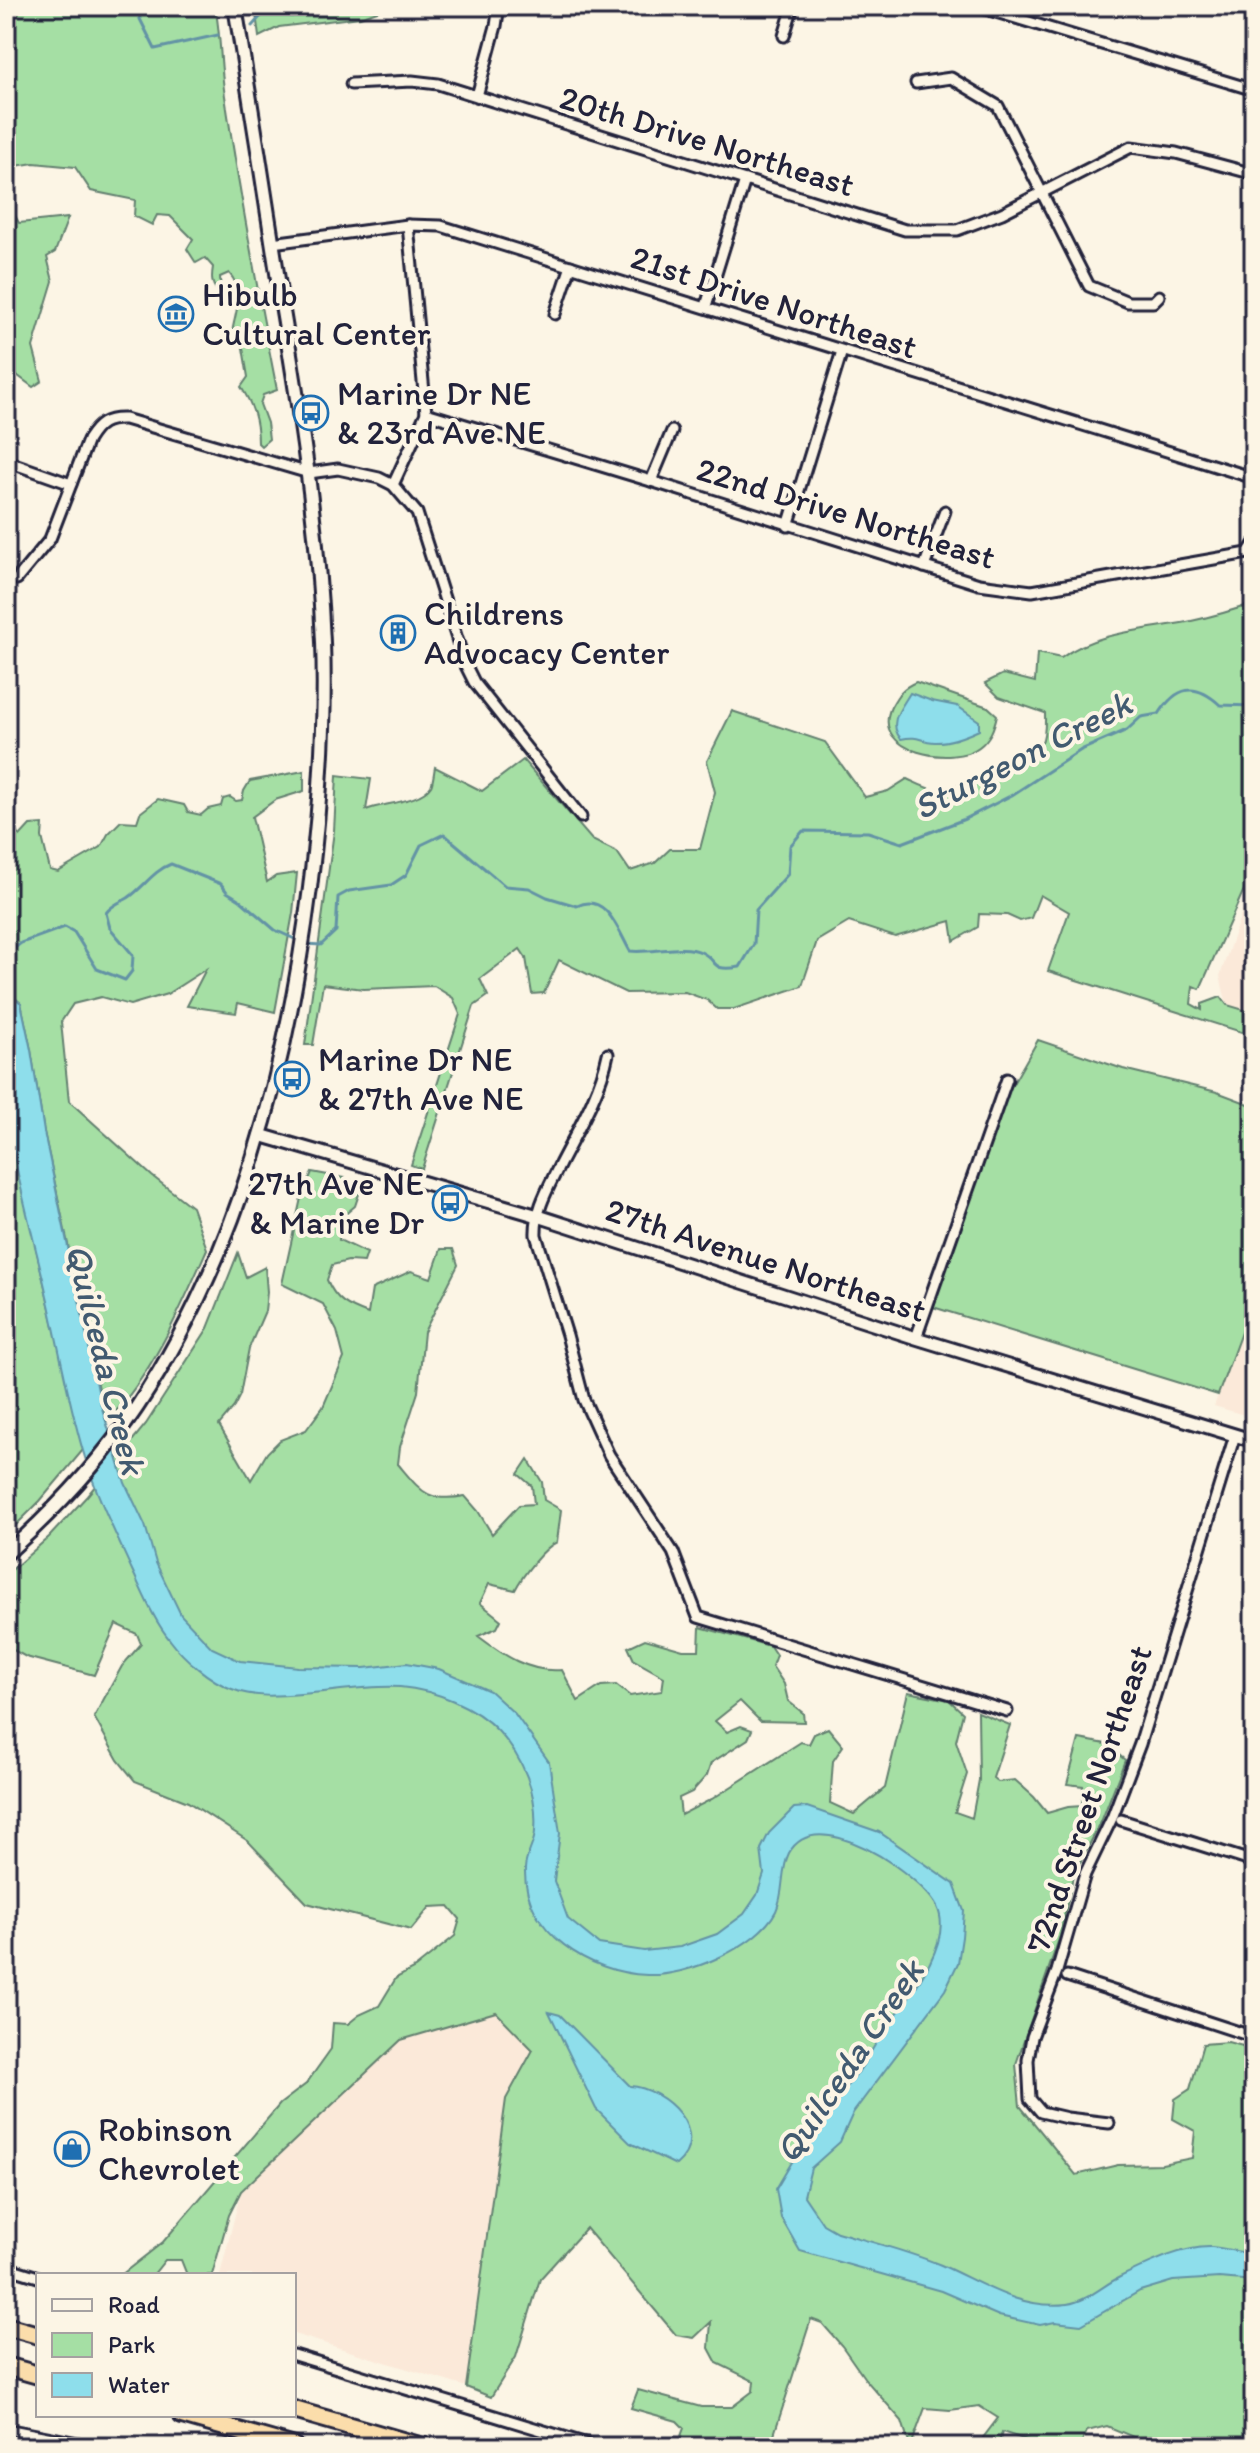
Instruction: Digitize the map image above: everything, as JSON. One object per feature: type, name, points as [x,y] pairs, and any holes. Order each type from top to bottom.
[{"type":"highway","points":[[6,2326],[36,2334]]},
{"type":"highway","points":[[6,2366],[36,2374]]},
{"type":"highway","points":[[296,2411],[423,2447]]},
{"type":"highway","points":[[189,2417],[295,2447]]},
{"type":"main road","points":[[6,1554],[68,1493],[106,1449],[138,1406],[195,1306],[244,1188],[294,998],[313,867],[320,776],[323,644],[309,473],[235,6]]},
{"type":"street","points":[[477,96],[499,6]]},
{"type":"street","points":[[784,36],[793,6]]},
{"type":"street","points":[[976,6],[1254,90]]},
{"type":"street","points":[[916,83],[951,78],[998,106],[1089,286],[1128,302],[1153,302],[1159,296]]},
{"type":"street","name":"20th Drive Northeast","points":[[351,84],[412,81],[438,84],[905,230],[957,230],[1002,213],[1131,147],[1176,153],[1254,174]]},
{"type":"street","points":[[706,306],[745,180]]},
{"type":"street","name":"21st Drive Northeast","points":[[272,243],[408,225],[441,226],[1254,478]]},
{"type":"street","points":[[393,485],[426,413],[408,225]]},
{"type":"street","points":[[555,314],[571,266]]},
{"type":"street","points":[[788,526],[842,351]]},
{"type":"street","name":"22nd Drive Northeast","points":[[426,413],[979,584],[1032,591],[1248,553],[1254,544]]},
{"type":"street","points":[[17,579],[50,539],[88,440],[103,422],[115,418],[309,473],[338,469],[365,474],[393,485],[417,513],[465,664],[474,682],[581,817]]},
{"type":"street","points":[[651,481],[672,431]]},
{"type":"street","points":[[6,461],[71,484]]},
{"type":"street","points":[[924,567],[945,511]]},
{"type":"street","points":[[608,1054],[604,1073],[543,1198],[536,1226],[538,1246],[584,1400],[609,1455],[673,1552],[698,1617],[1007,1711]]},
{"type":"street","points":[[916,1338],[1007,1079]]},
{"type":"street","name":"27th Avenue Northeast","points":[[260,1135],[538,1216],[916,1338],[1254,1441]]},
{"type":"street","name":"72nd Street Northeast","points":[[1109,2123],[1041,2112],[1030,2099],[1028,2060],[1032,2037],[1057,1971],[1085,1874],[1112,1818],[1140,1744],[1235,1435]]},
{"type":"street","points":[[1121,1820],[1254,1862]]},
{"type":"street","points":[[1067,1976],[1254,2037]]},
{"type":"street","points":[[6,2267],[36,2276]]},
{"type":"street","points":[[296,2356],[597,2447]]},
{"type":"street","points":[[6,2429],[99,2447]]},
{"type":"shaded area","points":[[1254,828],[1254,1013],[1227,1005],[1220,976],[1251,884],[1247,843]]},
{"type":"shaded area","points":[[1254,1297],[1254,1418],[1214,1406]]},
{"type":"shaded area","points":[[497,2012],[533,2050],[506,2099],[466,2387],[296,2335],[296,2273],[220,2273],[241,2191],[401,2040]]},
{"type":"green space","points":[[6,6],[215,6],[223,85],[277,390],[263,395],[260,404],[269,439],[261,446],[254,414],[241,387],[248,377],[242,342],[232,333],[238,295],[229,273],[220,277],[221,294],[212,282],[213,267],[205,258],[196,263],[187,249],[193,239],[170,216],[157,215],[152,225],[134,216],[135,200],[91,191],[75,167],[34,163],[16,166],[6,162]]},
{"type":"green space","points":[[255,6],[392,6],[360,17],[279,27],[259,37]]},
{"type":"green space","points":[[6,199],[19,223],[68,218],[55,252],[47,257],[53,281],[33,347],[42,381],[33,387],[18,376],[6,373]]},
{"type":"green space","points":[[1254,603],[1254,867],[1200,989],[1193,986],[1191,1004],[1202,1010],[1202,1004],[1221,997],[1227,1005],[1254,1013],[1254,1036],[1048,971],[1069,912],[1040,895],[1031,918],[1020,921],[1007,915],[979,914],[978,927],[954,941],[951,921],[895,937],[849,922],[817,941],[802,986],[734,1009],[717,1009],[707,1000],[685,992],[626,993],[559,960],[544,993],[532,994],[526,958],[520,949],[480,979],[488,996],[474,1006],[422,1169],[411,1165],[460,1014],[453,998],[434,986],[364,989],[323,984],[313,1045],[305,1045],[334,831],[337,775],[371,779],[366,810],[419,796],[432,784],[435,767],[482,791],[523,760],[592,840],[617,852],[630,871],[655,863],[670,849],[700,849],[715,792],[707,761],[732,711],[825,742],[865,797],[888,791],[907,779],[930,789],[947,788],[1009,765],[1034,751],[1043,741],[1045,713],[999,697],[985,683],[1003,674],[1035,682],[1037,653],[1061,658],[1074,649],[1105,637],[1196,620]]},
{"type":"green space","points":[[916,682],[988,707],[997,715],[986,740],[967,753],[952,756],[918,752],[903,745],[892,735],[888,723],[891,707],[898,695]]},
{"type":"green space","points":[[304,771],[304,791],[275,800],[252,817],[267,882],[276,876],[297,873],[275,1012],[238,1003],[236,1013],[187,1006],[206,969],[167,994],[130,1005],[101,997],[73,1004],[61,1022],[69,1101],[152,1176],[192,1207],[207,1249],[176,1318],[151,1363],[106,1422],[44,1132],[21,1003],[6,991],[6,820],[20,836],[30,825],[43,824],[42,837],[50,870],[58,872],[101,847],[121,821],[137,822],[140,813],[158,799],[184,805],[188,812],[201,815],[208,809],[221,806],[223,799],[242,800],[250,781]]},
{"type":"green space","points":[[1038,1040],[1123,1069],[1217,1092],[1254,1106],[1254,1297],[1218,1395],[933,1307],[1007,1094]]},
{"type":"green space","points":[[6,1081],[13,1150],[83,1450],[6,1535]]},
{"type":"green space","points":[[312,1172],[349,1179],[361,1188],[355,1206],[342,1217],[339,1240],[367,1253],[364,1262],[348,1261],[332,1265],[327,1280],[338,1298],[368,1314],[372,1289],[411,1271],[431,1278],[441,1249],[453,1249],[458,1265],[424,1332],[418,1392],[400,1447],[398,1464],[426,1493],[442,1498],[465,1496],[492,1534],[519,1505],[534,1504],[532,1486],[518,1474],[528,1459],[542,1482],[544,1500],[561,1510],[557,1542],[534,1563],[515,1590],[489,1584],[480,1603],[501,1620],[497,1628],[478,1636],[528,1666],[562,1670],[578,1701],[601,1686],[616,1685],[630,1696],[662,1691],[664,1677],[634,1660],[628,1647],[645,1639],[683,1650],[699,1650],[700,1627],[770,1646],[776,1655],[772,1666],[784,1684],[788,1701],[803,1713],[804,1722],[760,1721],[740,1701],[715,1721],[727,1732],[741,1726],[752,1730],[748,1739],[711,1763],[707,1775],[692,1792],[679,1798],[681,1815],[712,1799],[801,1742],[809,1744],[814,1734],[828,1728],[843,1746],[833,1761],[830,1803],[854,1814],[885,1788],[908,1692],[949,1700],[963,1713],[956,1741],[967,1774],[955,1812],[972,1818],[979,1780],[978,1712],[1010,1725],[993,1778],[998,1782],[1015,1780],[1047,1813],[1082,1806],[1083,1786],[1067,1784],[1079,1739],[1106,1744],[1125,1760],[1101,1822],[1073,1876],[1060,1936],[1016,2064],[1020,2106],[1076,2175],[1118,2165],[1162,2164],[1192,2158],[1195,2131],[1173,2119],[1175,2099],[1190,2089],[1203,2044],[1228,2042],[1254,2049],[1254,2447],[1151,2447],[1107,2426],[1087,2431],[1080,2447],[1048,2447],[1002,2432],[998,2447],[976,2447],[998,2418],[979,2406],[950,2410],[925,2408],[912,2443],[909,2443],[902,2421],[822,2323],[811,2319],[770,2447],[753,2447],[754,2443],[738,2437],[731,2447],[677,2447],[684,2428],[677,2421],[631,2408],[638,2390],[701,2407],[732,2407],[753,2391],[754,2381],[717,2363],[709,2348],[711,2322],[694,2338],[676,2335],[586,2228],[540,2279],[516,2357],[491,2397],[466,2387],[506,2099],[533,2050],[496,2012],[401,2040],[241,2191],[229,2215],[213,2273],[186,2273],[181,2260],[165,2260],[155,2273],[124,2273],[163,2242],[280,2104],[306,2084],[331,2049],[333,2023],[348,2024],[379,2006],[396,1978],[415,1968],[455,1936],[460,1919],[449,1906],[430,1907],[411,1930],[307,1903],[248,1841],[188,1802],[135,1781],[118,1760],[94,1717],[122,1666],[141,1644],[137,1634],[116,1624],[94,1675],[26,1657],[6,1646],[6,1575],[49,1537],[146,1424],[208,1328],[238,1253],[246,1277],[265,1267],[265,1311],[249,1348],[240,1395],[219,1425],[251,1480],[267,1453],[280,1440],[306,1430],[323,1407],[344,1358],[337,1331],[323,1304],[282,1284],[301,1198]]},
{"type":"water","points":[[910,693],[957,706],[979,721],[979,730],[946,741],[901,739],[895,721]]},
{"type":"water","name":"Quilceda Creek","points":[[6,991],[21,1003],[44,1132],[101,1405],[125,1483],[145,1525],[156,1563],[181,1615],[212,1648],[240,1661],[298,1667],[364,1668],[407,1663],[439,1669],[490,1691],[515,1714],[549,1762],[560,1833],[554,1881],[568,1919],[599,1944],[644,1951],[680,1947],[717,1934],[744,1914],[757,1895],[764,1874],[761,1849],[769,1833],[794,1808],[807,1807],[879,1832],[954,1884],[964,1911],[962,1937],[958,1963],[945,1990],[853,2113],[840,2142],[811,2168],[804,2196],[823,2224],[837,2232],[928,2260],[1002,2294],[1033,2303],[1050,2305],[1075,2302],[1153,2262],[1201,2247],[1254,2254],[1254,2281],[1219,2278],[1173,2281],[1140,2291],[1081,2325],[1055,2322],[1040,2325],[999,2316],[941,2291],[800,2251],[781,2218],[776,2189],[830,2098],[855,2077],[934,1954],[941,1921],[937,1907],[924,1889],[870,1850],[840,1838],[811,1836],[798,1842],[789,1853],[776,1911],[767,1924],[738,1948],[700,1965],[663,1974],[647,1975],[604,1966],[564,1945],[535,1912],[527,1892],[525,1869],[535,1831],[531,1790],[515,1753],[489,1722],[466,1707],[440,1696],[400,1687],[266,1696],[249,1694],[215,1681],[182,1655],[164,1632],[145,1597],[99,1496],[78,1432],[13,1150],[7,1091]]},
{"type":"water","points":[[549,2012],[560,2015],[630,2086],[657,2095],[680,2114],[687,2126],[689,2139],[686,2152],[676,2165],[630,2143],[596,2109]]},
{"type":"waterway","points":[[138,6],[140,19],[155,49],[218,35]]},
{"type":"waterway","points":[[252,26],[270,6]]},
{"type":"waterway","points":[[275,6],[281,14],[292,16],[305,6]]},
{"type":"waterway","name":"Sturgeon Creek","points":[[306,944],[321,945],[336,931],[338,897],[349,891],[391,885],[406,875],[421,845],[444,834],[505,886],[529,888],[577,906],[596,904],[610,915],[630,951],[694,949],[707,955],[719,967],[740,967],[754,944],[756,910],[788,874],[790,846],[803,831],[868,832],[902,843],[965,819],[1012,795],[1081,750],[1127,730],[1141,717],[1159,714],[1173,698],[1187,690],[1202,693],[1220,705],[1254,706]]},
{"type":"waterway","name":"Sturgeon Creek","points":[[6,987],[11,986],[14,970],[12,950],[21,943],[65,927],[74,932],[97,969],[125,980],[132,971],[133,955],[110,928],[106,913],[171,864],[221,884],[275,930],[299,941]]},
{"type":"place","name":"Hibulb Cultural Center","points":[[176,314]]},
{"type":"place","name":"Marine Dr NE & 23rd Ave NE","points":[[311,413]]},
{"type":"place","name":"Childrens Advocacy Center","points":[[398,633]]},
{"type":"place","name":"Marine Dr NE & 27th Ave NE","points":[[292,1079]]},
{"type":"place","name":"27th Ave NE & Marine Dr","points":[[450,1203]]},
{"type":"place","name":"Robinson Chevrolet","points":[[72,2149]]}]
